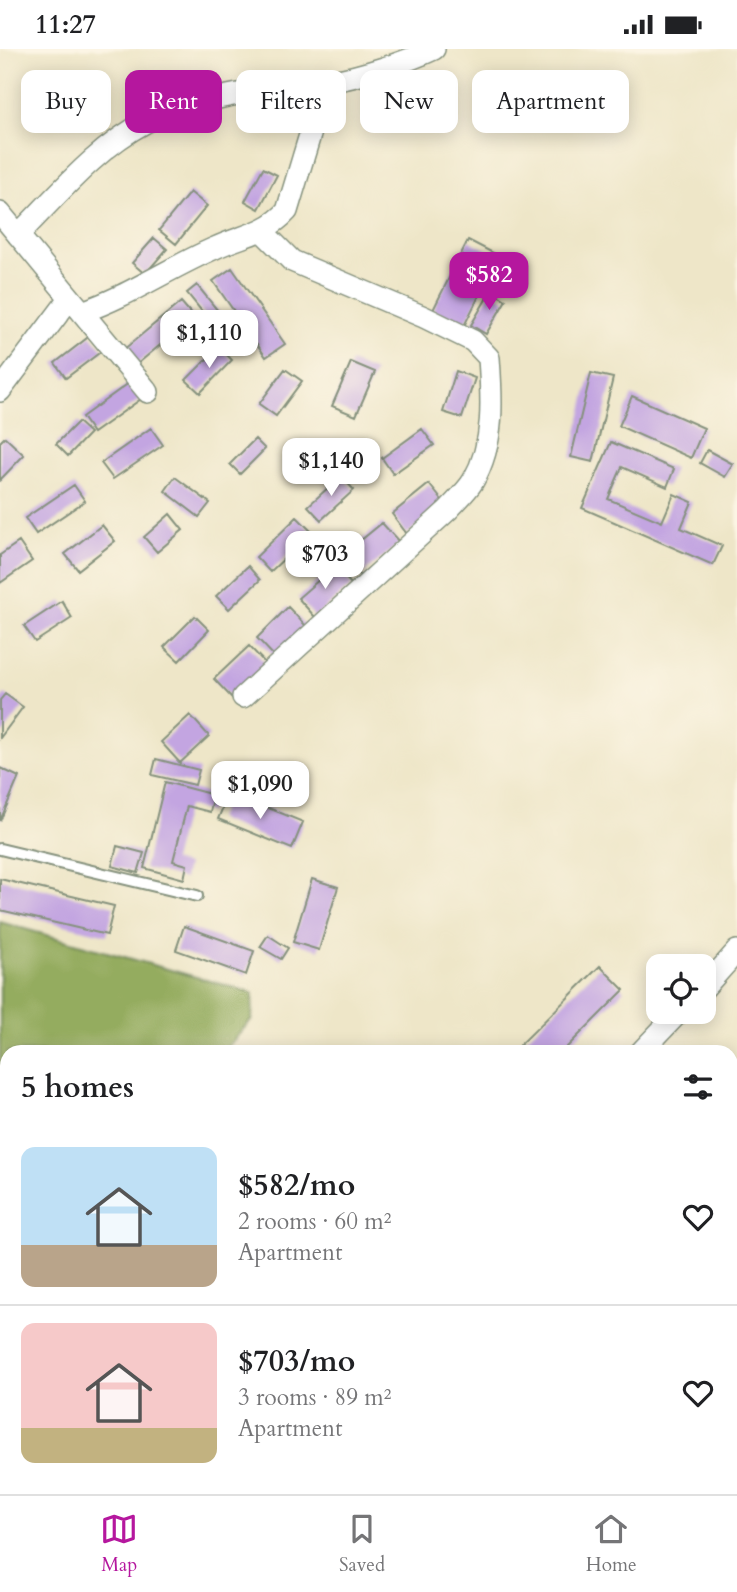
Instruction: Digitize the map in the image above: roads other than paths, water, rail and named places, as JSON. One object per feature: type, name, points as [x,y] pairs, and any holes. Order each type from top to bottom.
[{"type":"street","points":[[346,77],[434,49]]},
{"type":"street","points":[[18,235],[83,169],[114,142],[147,121],[180,108],[236,96]]},
{"type":"street","points":[[0,391],[76,305],[111,302],[214,248],[274,225],[287,211],[311,133]]},
{"type":"street","points":[[0,213],[148,392]]},
{"type":"street","points":[[243,697],[448,510],[473,481],[485,449],[491,422],[489,358],[473,341],[424,317],[292,261],[261,230]]},
{"type":"street","points":[[716,975],[737,951]]},
{"type":"street","points":[[648,1045],[668,1024]]},
{"type":"lane","points":[[0,849],[197,896]]}]
